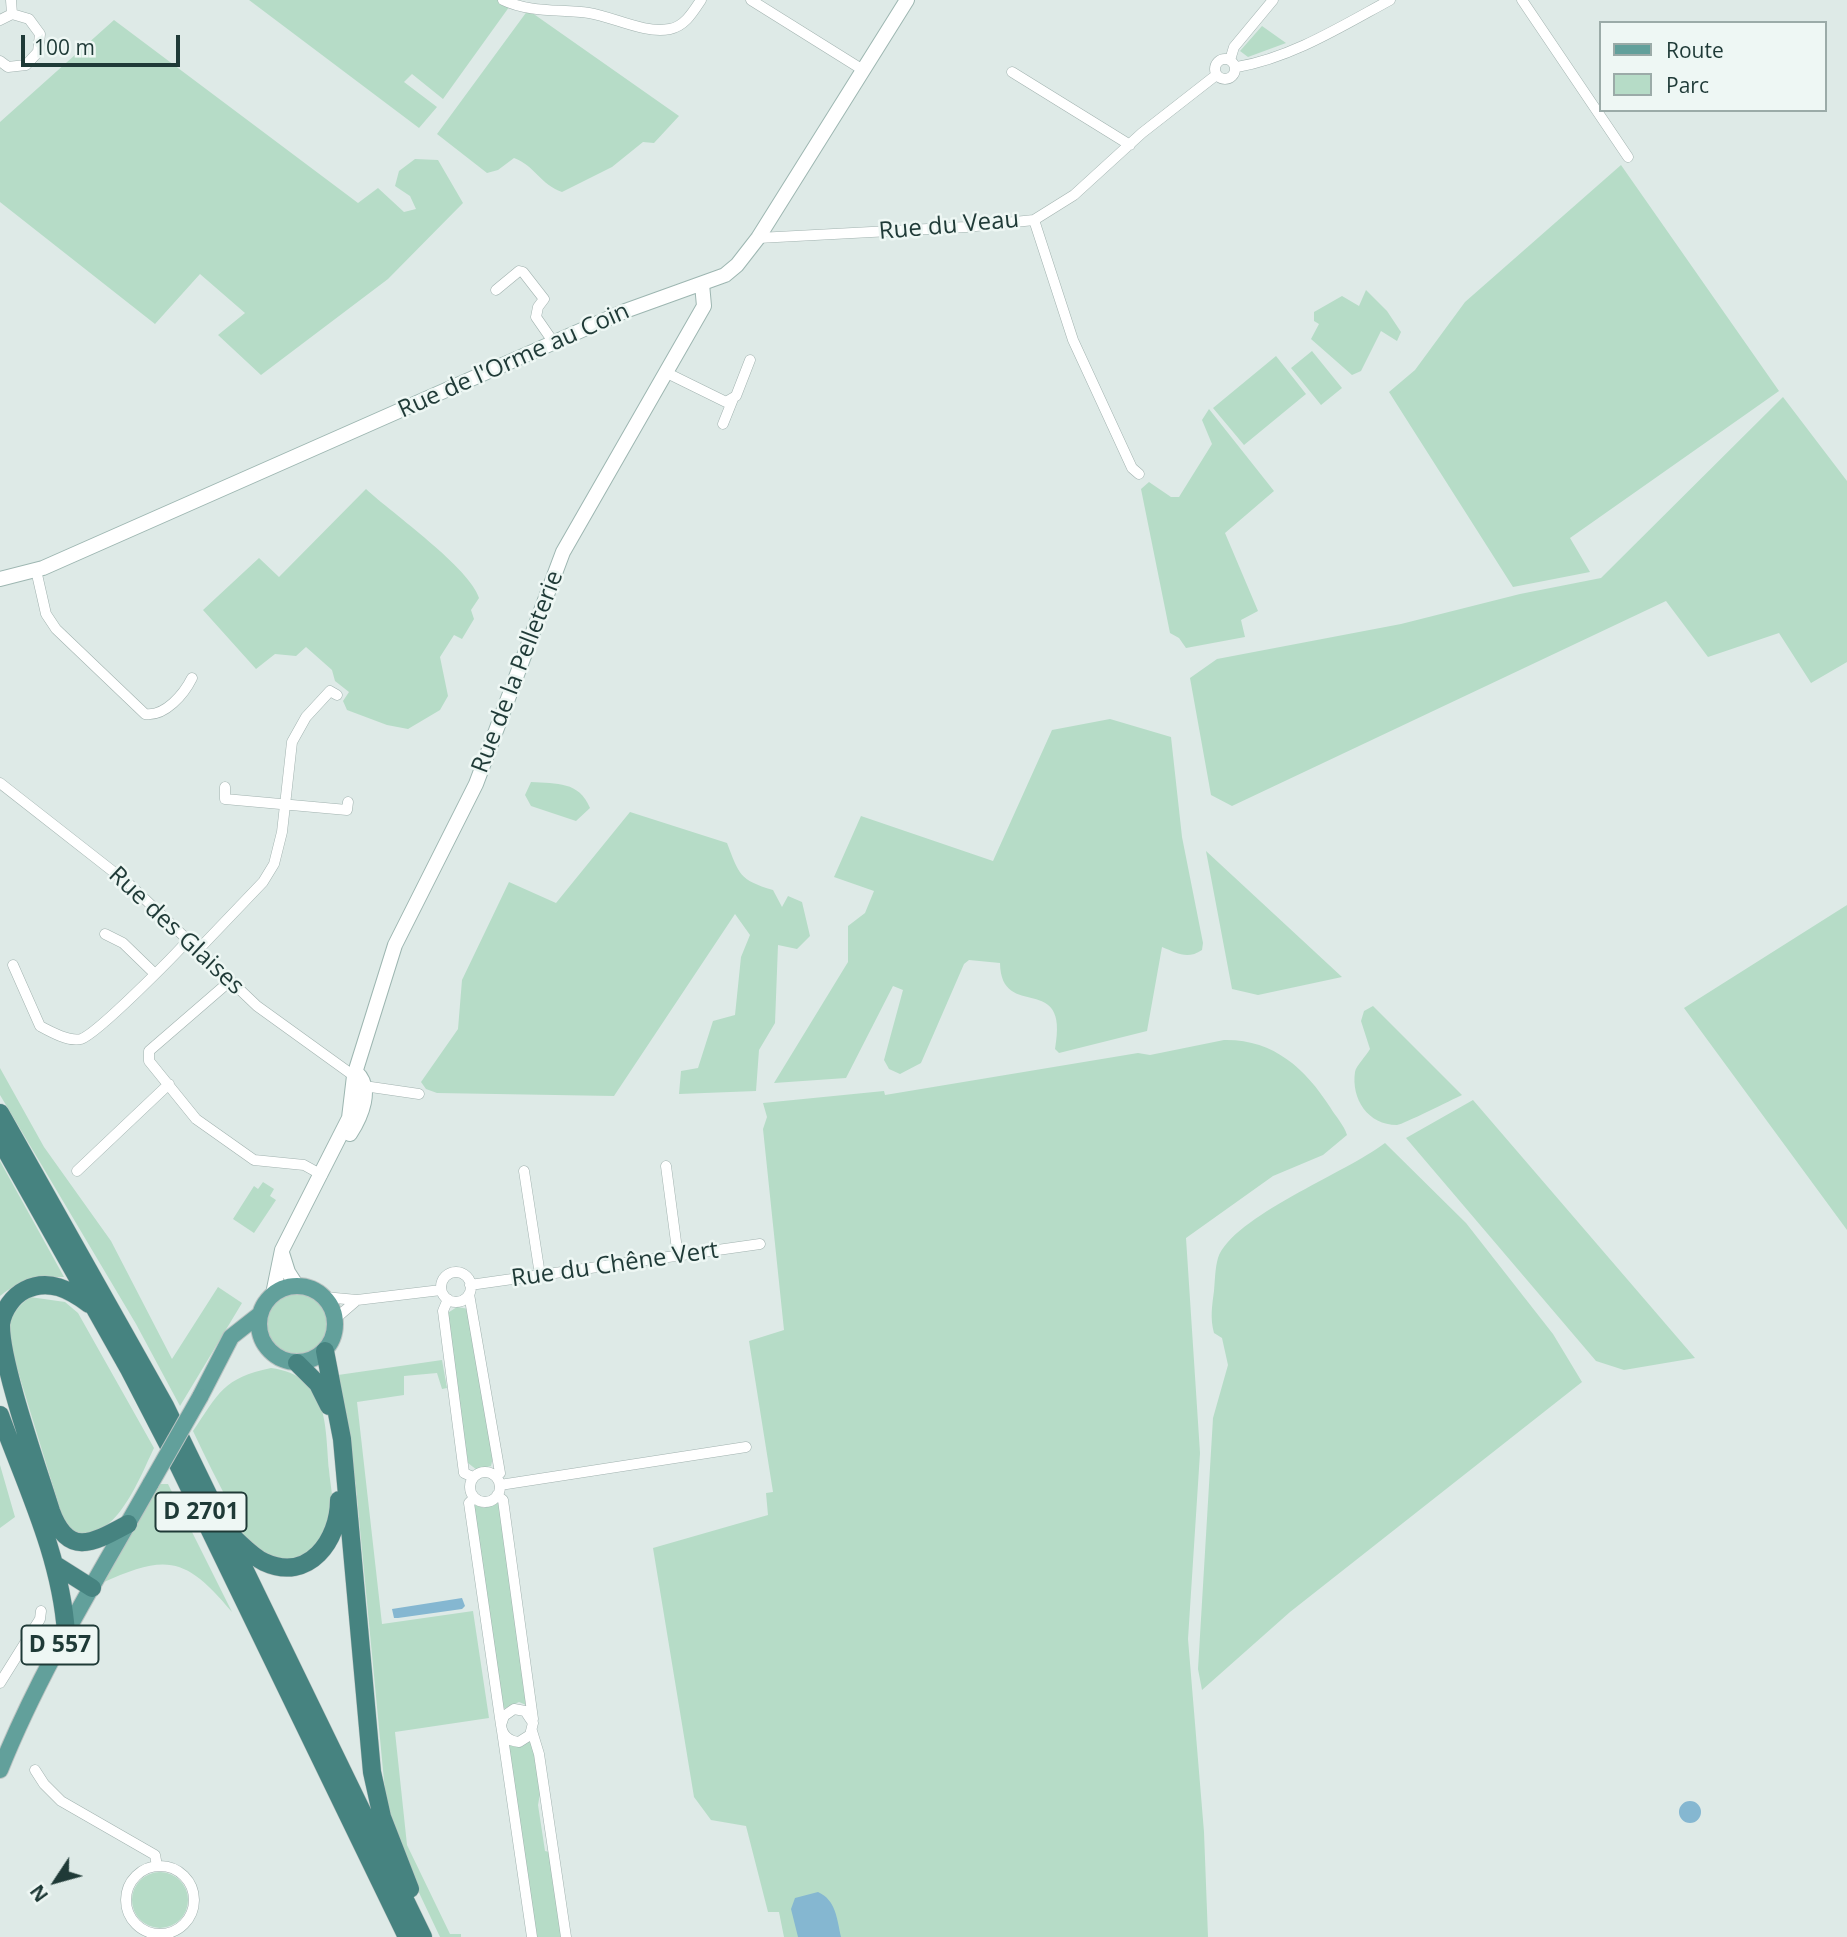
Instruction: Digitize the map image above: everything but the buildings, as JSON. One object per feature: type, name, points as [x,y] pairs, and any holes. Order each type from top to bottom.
[{"type":"highway","name":"D 2701","points":[[0,1113],[142,1362],[227,1531],[423,1937]]},
{"type":"highway","name":"D 2701","points":[[0,1140],[94,1307],[179,1467],[407,1937]]},
{"type":"highway","points":[[94,1307],[60,1286],[27,1289],[8,1306],[1,1321],[3,1356],[51,1511],[63,1534],[72,1541],[91,1543],[128,1524]]},
{"type":"highway","points":[[325,1351],[342,1438],[372,1772],[390,1840],[431,1937]]},
{"type":"highway","points":[[227,1531],[251,1554],[276,1566],[305,1564],[325,1550],[332,1538],[337,1525],[340,1485],[332,1421],[318,1384],[297,1363]]},
{"type":"highway","points":[[0,1415],[54,1564],[64,1600],[66,1633]]},
{"type":"highway","points":[[54,1564],[92,1588]]},
{"type":"highway","points":[[384,1893],[394,1937]]},
{"type":"main road","name":"Rue de l'Orme au Coin","points":[[0,579],[36,570],[214,495],[625,312],[733,270],[758,238],[906,0]]},
{"type":"main road","name":"Rue de la Pelleterie","points":[[273,1294],[282,1250],[332,1157],[361,1115],[358,1078],[395,945],[476,784],[564,552],[704,306],[702,284]]},
{"type":"main road","points":[[282,1250],[285,1267],[298,1286]]},
{"type":"main road","points":[[298,1286],[307,1287],[324,1297],[335,1320],[335,1331],[325,1351],[317,1357],[297,1363],[276,1357],[262,1341],[259,1315],[273,1294],[298,1286]]},
{"type":"main road","name":"D 557","points":[[0,1770],[5,1747],[226,1347],[237,1331],[259,1315]]},
{"type":"main road","points":[[226,1347],[243,1339],[262,1341]]},
{"type":"street","points":[[11,0],[12,14]]},
{"type":"street","points":[[503,0],[517,7],[590,13],[650,28],[671,29],[689,18],[701,0]]},
{"type":"street","points":[[751,0],[863,70]]},
{"type":"street","points":[[1233,64],[1234,47],[1273,0]]},
{"type":"street","name":"Rue du Veau","points":[[758,238],[966,228],[1034,220],[1074,195],[1130,145],[1216,76],[1217,66],[1255,64],[1300,47],[1390,0]]},
{"type":"street","points":[[1522,0],[1628,157]]},
{"type":"street","points":[[0,20],[12,14],[29,19],[40,34],[38,52],[26,65],[8,66],[0,61]]},
{"type":"street","name":"Rue du Veau","points":[[1216,76],[1225,79],[1233,75],[1233,64]]},
{"type":"street","points":[[1012,72],[1130,145]]},
{"type":"street","points":[[1034,220],[1073,340],[1132,468],[1139,474]]},
{"type":"street","points":[[496,290],[519,271],[523,272],[544,299],[544,303],[538,307],[536,317],[554,344]]},
{"type":"street","points":[[723,424],[750,360]]},
{"type":"street","points":[[665,372],[720,401],[733,399]]},
{"type":"street","points":[[36,570],[46,614],[56,629],[145,714],[152,715],[166,709],[192,678]]},
{"type":"street","points":[[199,948],[269,875],[278,854],[292,742],[297,728],[330,691],[337,695]]},
{"type":"street","name":"Rue des Glaises","points":[[1,784],[129,884],[257,1006],[358,1078]]},
{"type":"street","points":[[225,787],[225,799],[347,810],[348,802]]},
{"type":"street","points":[[105,934],[123,943],[155,974]]},
{"type":"street","points":[[13,965],[40,1027],[70,1038],[81,1039],[155,974],[189,939]]},
{"type":"street","points":[[230,981],[149,1051],[149,1060],[196,1119],[254,1160],[304,1165],[322,1175]]},
{"type":"street","points":[[358,1078],[419,1094]]},
{"type":"street","points":[[77,1171],[169,1084]]},
{"type":"street","points":[[666,1166],[678,1257]]},
{"type":"street","points":[[524,1171],[540,1275]]},
{"type":"street","name":"Rue du Chêne Vert","points":[[469,1289],[540,1275],[760,1244]]},
{"type":"street","points":[[441,1290],[444,1279],[453,1272],[463,1274],[469,1289],[500,1473],[497,1485],[489,1502],[474,1498],[469,1488],[473,1477],[483,1472],[497,1485],[503,1500],[533,1727],[566,1937]]},
{"type":"street","points":[[441,1290],[448,1299],[458,1302],[469,1289]]},
{"type":"street","points":[[324,1297],[357,1300],[441,1290]]},
{"type":"street","points":[[448,1299],[443,1311],[464,1473],[473,1477]]},
{"type":"street","points":[[335,1320],[357,1300]]},
{"type":"street","points":[[497,1485],[746,1447]]},
{"type":"street","points":[[474,1498],[469,1503],[532,1937]]},
{"type":"street","points":[[0,1683],[40,1619],[41,1611]]},
{"type":"street","points":[[514,1709],[525,1711],[533,1727],[527,1738],[519,1742],[506,1737],[501,1728],[506,1713],[514,1709]]},
{"type":"street","points":[[35,1770],[44,1784],[61,1801],[156,1861],[182,1874],[193,1892],[194,1903],[186,1922],[169,1935],[149,1933],[141,1929],[128,1913],[125,1903],[130,1882],[156,1861]]},
{"type":"green space","points":[[249,0],[508,0],[512,3],[443,99],[412,74],[404,82],[437,107],[419,128]]},
{"type":"green space","points":[[528,10],[679,116],[654,143],[643,142],[612,167],[562,192],[548,185],[527,165],[514,158],[498,170],[487,173],[437,134]]},
{"type":"green space","points":[[114,20],[358,203],[378,188],[404,212],[416,209],[410,196],[395,186],[399,171],[415,159],[438,160],[463,203],[388,279],[261,375],[218,335],[245,313],[200,274],[155,324],[0,202],[0,122]]},
{"type":"green space","points":[[1262,26],[1286,43],[1248,57],[1240,51]]},
{"type":"green space","points":[[1621,165],[1779,391],[1570,538],[1590,572],[1513,587],[1389,392],[1415,370],[1465,302]]},
{"type":"green space","points":[[1366,290],[1387,311],[1401,332],[1397,341],[1381,331],[1361,371],[1352,375],[1311,339],[1319,324],[1314,321],[1314,312],[1342,296],[1359,306]]},
{"type":"green space","points":[[1312,351],[1342,388],[1321,405],[1291,368]]},
{"type":"green space","points":[[1276,356],[1306,394],[1244,445],[1213,408]]},
{"type":"green space","points":[[1783,397],[1847,481],[1847,662],[1811,683],[1779,633],[1708,657],[1666,601],[1232,806],[1211,795],[1190,678],[1217,659],[1401,624],[1520,594],[1601,578]]},
{"type":"green space","points":[[1209,409],[1274,491],[1225,533],[1258,611],[1241,620],[1245,637],[1186,648],[1179,638],[1170,633],[1141,489],[1149,482],[1171,497],[1179,497],[1212,444],[1202,420]]},
{"type":"green space","points":[[366,489],[446,557],[473,586],[479,598],[471,610],[474,619],[462,639],[454,635],[440,657],[448,696],[440,710],[408,729],[387,725],[347,710],[343,701],[349,692],[335,681],[332,670],[306,647],[296,656],[275,654],[256,669],[203,610],[259,558],[279,577]]},
{"type":"green space","points":[[1110,719],[1171,737],[1182,837],[1203,943],[1202,950],[1192,955],[1162,947],[1147,1031],[1059,1053],[1055,1049],[1057,1025],[1053,1010],[1044,1002],[1011,990],[1003,981],[1000,963],[969,960],[964,964],[921,1063],[900,1074],[889,1069],[884,1060],[903,990],[893,986],[846,1078],[774,1083],[848,962],[848,926],[865,913],[874,891],[834,877],[861,816],[993,861],[1052,730]]},
{"type":"green space","points":[[531,782],[573,788],[590,808],[576,821],[531,806],[525,795]]},
{"type":"green space","points":[[630,812],[727,843],[742,874],[753,883],[773,890],[782,907],[788,896],[802,902],[810,936],[797,949],[778,945],[775,1023],[759,1050],[756,1091],[679,1094],[681,1071],[698,1068],[713,1021],[735,1015],[741,957],[750,935],[735,914],[614,1096],[437,1093],[426,1089],[421,1082],[458,1029],[462,980],[509,882],[556,903]]},
{"type":"green space","points":[[1206,851],[1342,977],[1258,995],[1232,989]]},
{"type":"green space","points":[[1847,905],[1847,1230],[1684,1008]]},
{"type":"green space","points":[[1373,1006],[1462,1095],[1397,1125],[1378,1121],[1364,1109],[1354,1082],[1356,1070],[1370,1049],[1361,1021],[1364,1011]]},
{"type":"green space","points":[[1224,1040],[1258,1045],[1286,1058],[1310,1080],[1347,1135],[1323,1155],[1273,1176],[1186,1238],[1200,1453],[1188,1639],[1204,1832],[1208,1937],[784,1937],[779,1912],[768,1912],[746,1826],[711,1820],[694,1797],[653,1548],[768,1515],[766,1493],[773,1492],[749,1341],[784,1330],[763,1129],[767,1117],[763,1103],[884,1091],[885,1095],[1138,1053],[1150,1055]]},
{"type":"green space","points":[[0,1068],[44,1147],[111,1241],[172,1359],[218,1287],[242,1303],[180,1406],[136,1324],[0,1095]]},
{"type":"green space","points":[[1473,1100],[1695,1358],[1624,1370],[1596,1361],[1406,1138]]},
{"type":"green space","points":[[1385,1143],[1466,1223],[1553,1334],[1582,1382],[1290,1612],[1202,1690],[1198,1669],[1213,1418],[1228,1365],[1222,1338],[1214,1333],[1212,1322],[1218,1258],[1228,1242],[1267,1211]]},
{"type":"green space","points":[[0,1161],[64,1277],[30,1280],[0,1296]]},
{"type":"green space","points":[[263,1182],[274,1189],[270,1196],[276,1200],[254,1233],[233,1219],[254,1186],[258,1189]]},
{"type":"green space","points":[[297,1293],[315,1299],[323,1307],[329,1325],[323,1343],[315,1351],[297,1357],[279,1351],[271,1343],[265,1325],[271,1307],[279,1299]]},
{"type":"green space","points":[[30,1297],[65,1302],[78,1313],[154,1448],[121,1510],[110,1523],[97,1531],[82,1534],[66,1529],[9,1342],[12,1316]]},
{"type":"green space","points":[[457,1307],[469,1309],[493,1457],[491,1466],[477,1470],[468,1463],[446,1314]]},
{"type":"green space","points":[[442,1360],[447,1388],[442,1389],[437,1373],[404,1376],[404,1395],[357,1402],[382,1624],[473,1611],[489,1718],[395,1732],[407,1845],[450,1934],[461,1934],[461,1937],[440,1937],[395,1842],[387,1812],[356,1487],[338,1375]]},
{"type":"green space","points":[[271,1368],[290,1373],[304,1381],[314,1392],[324,1420],[333,1501],[332,1518],[319,1543],[308,1552],[284,1559],[271,1558],[259,1552],[248,1541],[193,1431],[216,1397],[232,1382]]},
{"type":"green space","points":[[0,1465],[15,1517],[0,1528]]},
{"type":"green space","points":[[160,1484],[168,1484],[232,1612],[201,1580],[174,1566],[160,1564],[143,1567],[102,1583]]},
{"type":"green space","points":[[500,1501],[526,1705],[519,1702],[501,1710],[472,1504],[484,1508]]},
{"type":"green space","points":[[532,1738],[541,1788],[538,1805],[545,1851],[549,1852],[561,1937],[535,1937],[504,1739]]},
{"type":"green space","points":[[154,1872],[166,1872],[176,1876],[184,1884],[188,1900],[184,1916],[176,1924],[166,1928],[154,1928],[144,1924],[136,1916],[132,1906],[132,1894],[136,1884],[144,1876]]},
{"type":"water","points":[[462,1598],[465,1606],[462,1609],[394,1618],[392,1609]]},
{"type":"water","points":[[1686,1801],[1694,1801],[1701,1808],[1701,1816],[1694,1823],[1686,1823],[1679,1816],[1679,1808]]},
{"type":"water","points":[[818,1892],[832,1905],[841,1937],[798,1937],[791,1909],[795,1898]]}]
